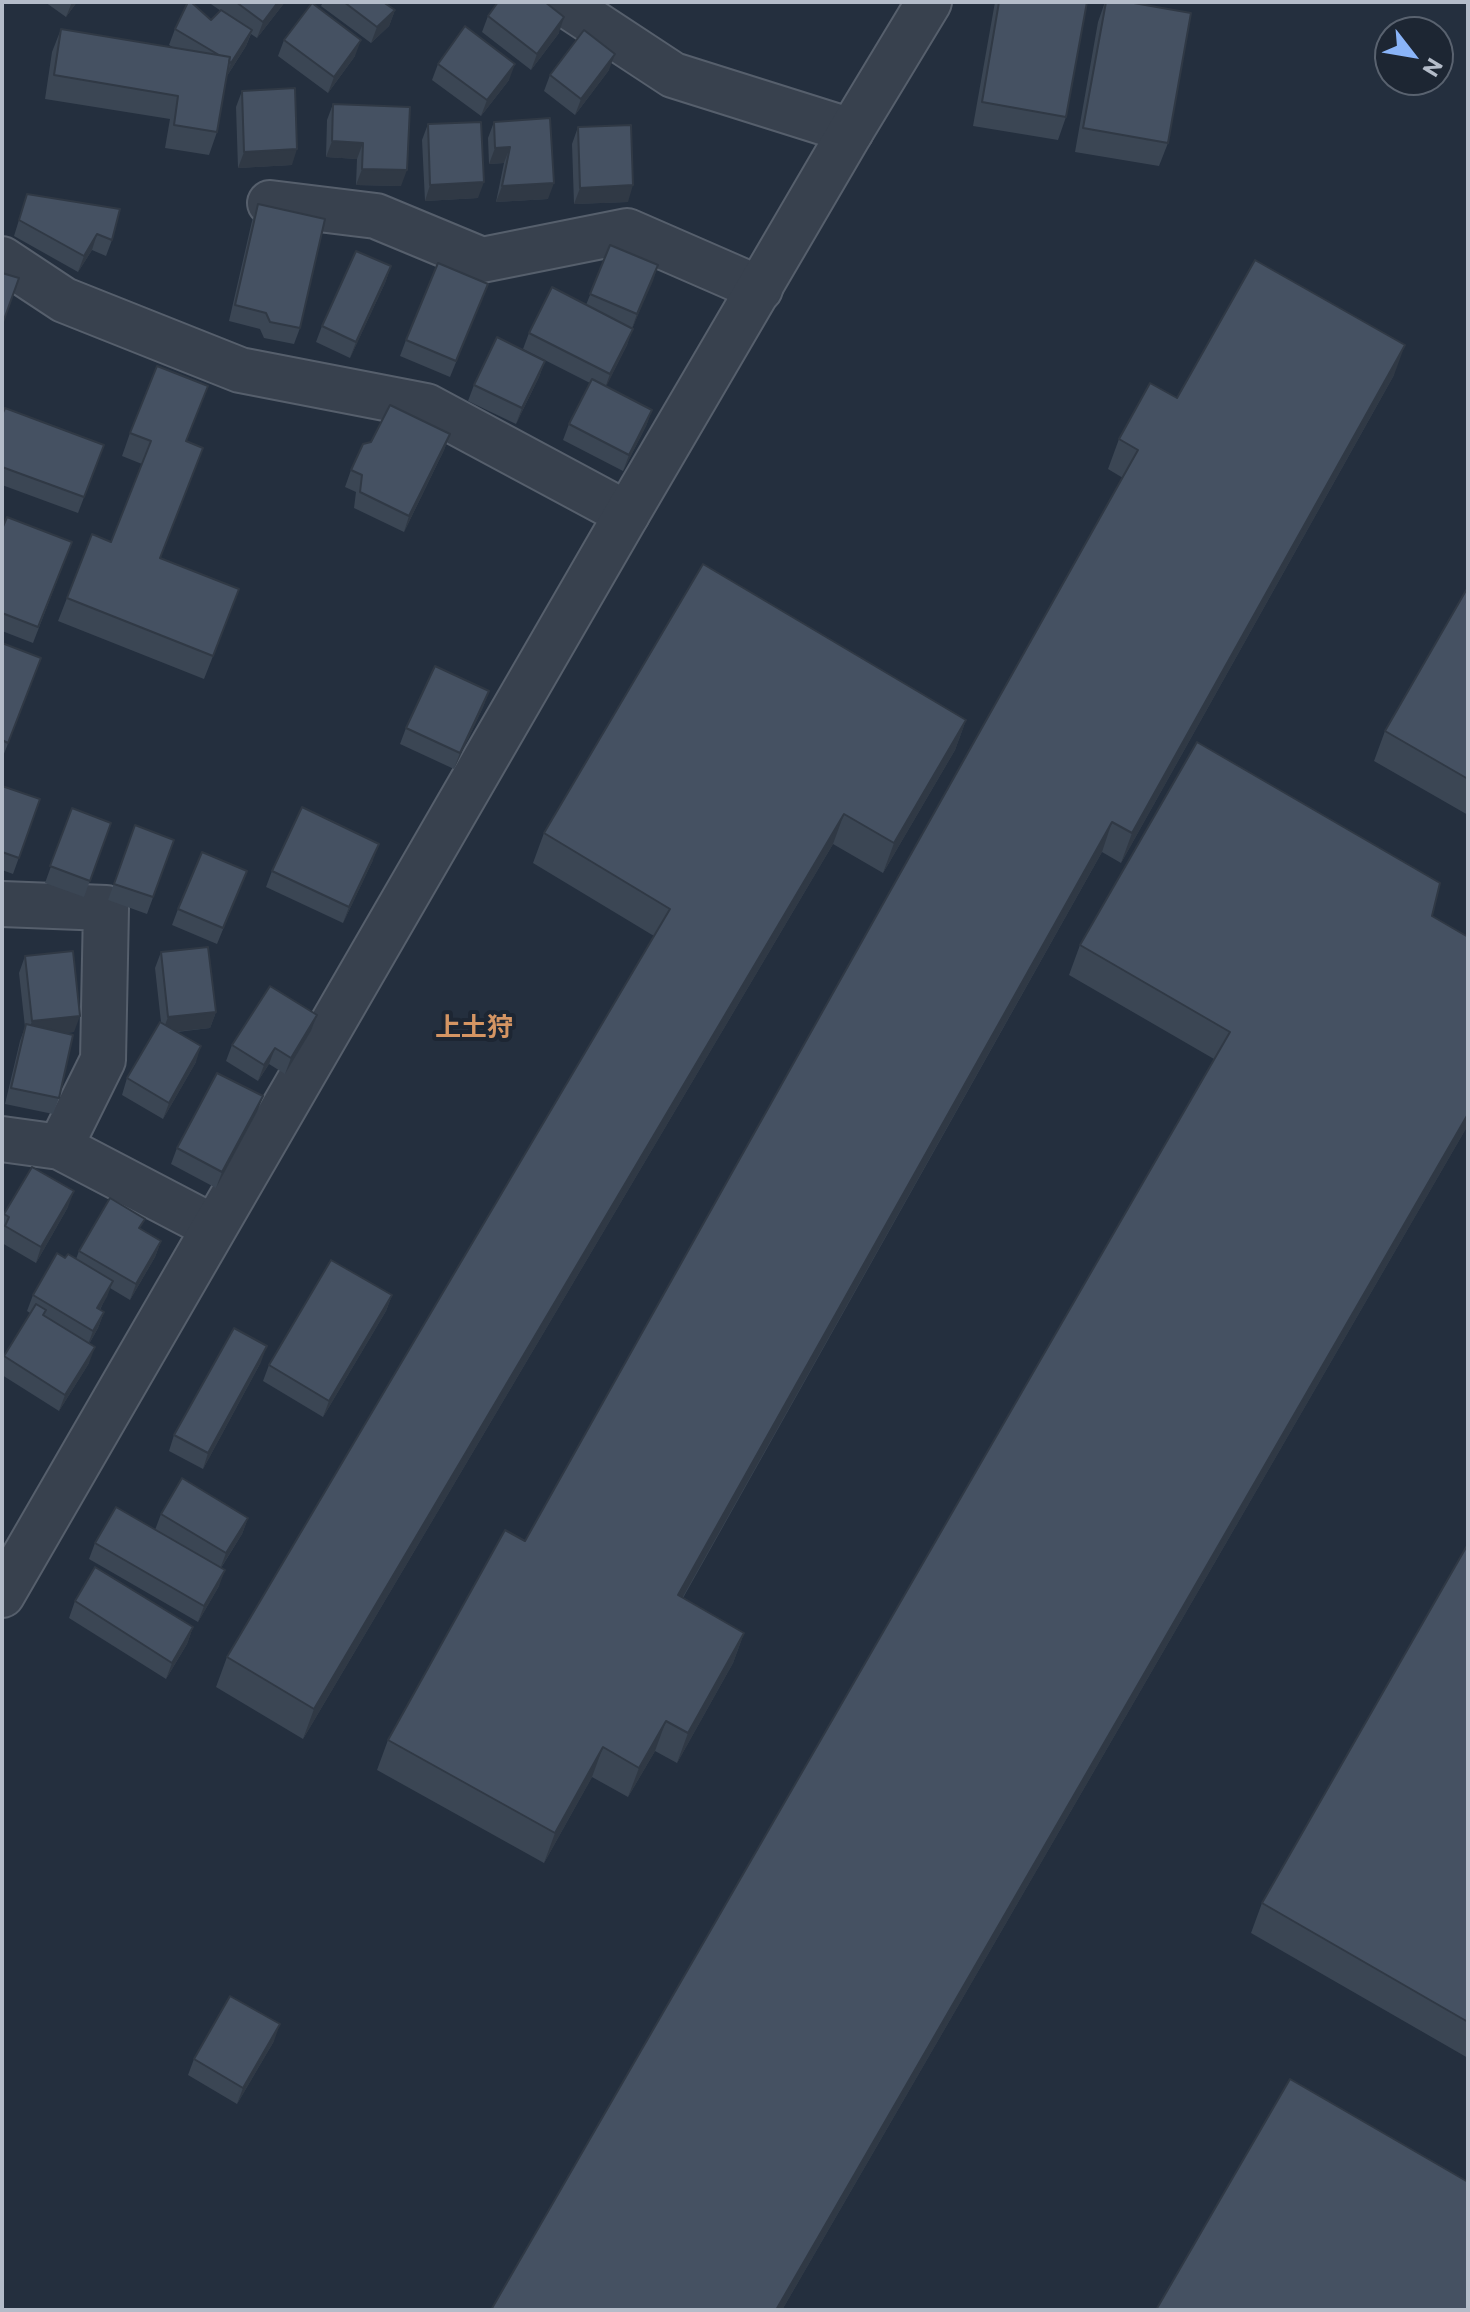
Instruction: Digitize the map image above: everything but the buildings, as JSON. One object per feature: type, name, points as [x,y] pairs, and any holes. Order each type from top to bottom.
[{"type":"street","points":[[562,2],[673,75],[851,131]]},
{"type":"street","points":[[2,1595],[627,514],[929,2]]},
{"type":"street","points":[[270,203],[376,216],[482,260],[627,231],[760,289]]},
{"type":"street","points":[[2,259],[64,300],[240,370],[426,406],[627,514]]},
{"type":"street","points":[[2,904],[106,908],[103,1060],[60,1147]]},
{"type":"street","points":[[2,1139],[60,1147],[213,1227]]},
{"type":"district","name":"上土狩","points":[[474,1027]]}]
